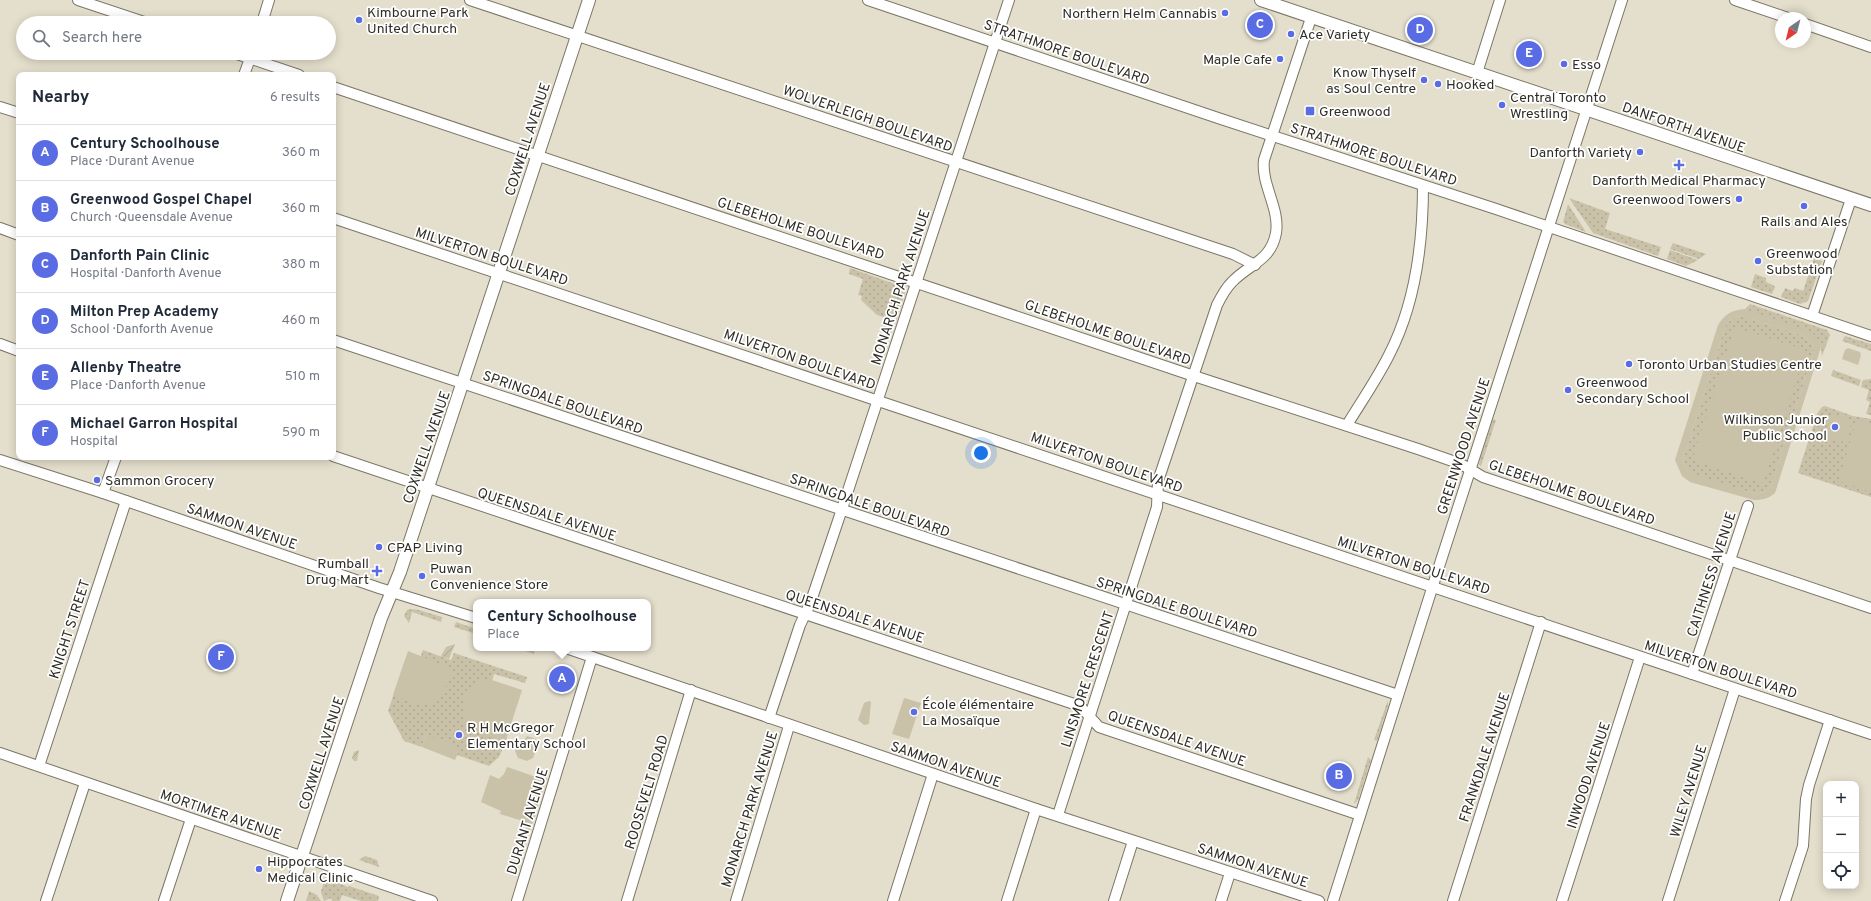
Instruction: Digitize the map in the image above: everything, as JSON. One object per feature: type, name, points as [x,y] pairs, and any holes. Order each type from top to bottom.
[{"type":"main road","name":"COXWELL AVENUE","points":[[287,901],[381,618],[400,572],[589,0]]},
{"type":"main road","name":"DANFORTH AVENUE","points":[[1265,1],[1311,18],[1871,205]]},
{"type":"street","points":[[78,0],[126,16]]},
{"type":"street","points":[[264,16],[269,0]]},
{"type":"street","name":"WOLVERLEIGH BOULEVARD","points":[[470,0],[1233,254],[1255,265]]},
{"type":"street","name":"STRATHMORE BOULEVARD","points":[[868,0],[1871,336]]},
{"type":"street","name":"MONARCH PARK AVENUE","points":[[769,718],[842,510],[1009,0]]},
{"type":"street","points":[[1477,73],[1500,0]]},
{"type":"street","name":"GREENWOOD AVENUE","points":[[1333,901],[1622,0]]},
{"type":"street","points":[[1736,0],[1775,14]]},
{"type":"street","name":"LINSMORE CRESCENT","points":[[1058,815],[1157,507],[1158,481],[1208,332],[1224,291],[1232,281],[1255,265],[1269,251],[1276,231],[1274,208],[1267,188],[1263,169],[1272,136],[1311,18]]},
{"type":"street","points":[[1811,26],[1871,46]]},
{"type":"street","points":[[245,72],[250,60]]},
{"type":"street","points":[[261,60],[291,72]]},
{"type":"street","name":"GLEBEHOLME BOULEVARD","points":[[336,87],[1471,468],[1483,478],[1871,608]]},
{"type":"street","points":[[0,107],[16,112]]},
{"type":"street","points":[[1347,426],[1390,354],[1406,315],[1416,275],[1423,225],[1423,186]]},
{"type":"street","points":[[1812,316],[1851,199]]},
{"type":"street","name":"MILVERTON BOULEVARD","points":[[336,219],[1541,622],[1640,657],[1871,734]]},
{"type":"street","points":[[0,228],[16,234]]},
{"type":"street","name":"SPRINGDALE BOULEVARD","points":[[336,341],[1398,695]]},
{"type":"street","points":[[0,344],[16,350]]},
{"type":"street","name":"QUEENSDALE AVENUE","points":[[336,457],[1080,706],[1099,727],[1360,815]]},
{"type":"street","name":"SAMMON AVENUE","points":[[0,460],[103,493],[392,592],[473,617]]},
{"type":"street","points":[[103,493],[115,460]]},
{"type":"street","name":"KNIGHT STREET","points":[[39,766],[126,501]]},
{"type":"street","name":"CAITHNESS AVENUE","points":[[1692,674],[1748,506]]},
{"type":"street","name":"FRANKDALE AVENUE","points":[[1453,901],[1541,622]]},
{"type":"street","name":"SAMMON AVENUE","points":[[575,651],[691,690],[789,726],[1036,809],[1319,901]]},
{"type":"street","name":"DURANT AVENUE","points":[[517,901],[592,657]]},
{"type":"street","name":"INWOOD AVENUE","points":[[1562,901],[1640,657]]},
{"type":"street","name":"WILEY AVENUE","points":[[1668,901],[1735,689]]},
{"type":"street","name":"ROOSEVELT ROAD","points":[[627,901],[691,690]]},
{"type":"street","points":[[1785,901],[1803,846],[1806,799],[1809,785],[1830,720]]},
{"type":"street","name":"MONARCH PARK AVENUE","points":[[736,901],[789,726]]},
{"type":"street","name":"MORTIMER AVENUE","points":[[0,753],[432,901]]},
{"type":"street","points":[[893,901],[933,774]]},
{"type":"street","points":[[46,901],[85,783]]},
{"type":"street","points":[[1007,901],[1036,809]]},
{"type":"street","points":[[164,901],[191,819]]},
{"type":"street","points":[[1114,901],[1133,841]]},
{"type":"street","points":[[1221,901],[1230,873]]},
{"type":"shaded area","points":[[1569,198],[1610,213],[1605,229],[1661,247],[1658,256],[1593,233]]},
{"type":"shaded area","points":[[1568,204],[1586,232],[1563,222]]},
{"type":"shaded area","points":[[1673,243],[1706,254],[1699,259],[1670,249]]},
{"type":"shaded area","points":[[1670,250],[1698,260],[1686,266],[1667,259]]},
{"type":"shaded area","points":[[1814,258],[1822,261],[1808,301],[1800,304],[1781,297],[1785,288],[1793,291],[1795,288],[1803,291]]},
{"type":"shaded area","points":[[850,268],[903,287],[905,293],[896,321],[877,315],[861,300],[862,296],[858,295],[863,279],[849,274]]},
{"type":"shaded area","points":[[1755,274],[1766,278],[1766,282],[1775,287],[1772,294],[1751,287]]},
{"type":"shaded area","points":[[1750,304],[1827,330],[1830,335],[1822,356],[1820,341],[1745,309]]},
{"type":"shaded area","points":[[1745,309],[1812,332],[1820,341],[1821,347],[1775,493],[1760,500],[1754,500],[1690,482],[1682,476],[1675,460],[1718,325],[1729,313]],"holes":[[[1739,315],[1804,336],[1813,345],[1814,351],[1771,486],[1764,492],[1755,494],[1694,474],[1687,470],[1683,460],[1725,327],[1728,322]]]},
{"type":"shaded area","points":[[1739,315],[1804,336],[1813,345],[1814,351],[1771,486],[1764,492],[1755,494],[1694,475],[1687,470],[1683,460],[1725,327],[1728,322]]},
{"type":"shaded area","points":[[1735,327],[1806,350],[1763,483],[1692,460]]},
{"type":"shaded area","points":[[1845,336],[1871,344],[1871,351],[1842,341]]},
{"type":"shaded area","points":[[1848,348],[1860,352],[1861,355],[1858,365],[1842,359],[1845,350]]},
{"type":"shaded area","points":[[1833,370],[1861,380],[1859,386],[1831,376]]},
{"type":"shaded area","points":[[1871,379],[1871,415],[1866,414],[1870,402],[1866,400],[1869,390],[1861,387],[1863,380]]},
{"type":"shaded area","points":[[1825,406],[1853,416],[1871,419],[1871,497],[1798,473],[1817,414],[1822,407]]},
{"type":"shaded area","points":[[1831,413],[1848,419],[1851,424],[1849,437],[1844,442],[1830,440],[1825,434]]},
{"type":"shaded area","points":[[1493,419],[1496,420],[1481,466],[1479,465],[1480,459]]},
{"type":"shaded area","points":[[1857,419],[1871,423],[1871,492],[1838,481]]},
{"type":"shaded area","points":[[411,609],[442,617],[441,622],[412,612],[409,623],[404,616],[407,610]]},
{"type":"shaded area","points":[[456,622],[473,628],[473,633],[454,627]]},
{"type":"shaded area","points":[[455,644],[449,659],[441,656],[446,647]]},
{"type":"shaded area","points":[[423,650],[451,660],[454,653],[527,677],[525,683],[494,674],[484,712],[507,739],[499,757],[489,766],[457,755],[458,752],[426,735],[422,747],[404,741],[388,711],[404,663],[419,661]]},
{"type":"shaded area","points":[[408,651],[453,669],[448,684],[432,703],[418,705],[393,695]]},
{"type":"shaded area","points":[[525,651],[535,651],[534,654]]},
{"type":"shaded area","points":[[479,679],[492,680],[522,690],[505,743],[478,733],[463,721],[463,702],[467,693]]},
{"type":"shaded area","points":[[904,698],[921,703],[909,739],[892,734]]},
{"type":"shaded area","points":[[1388,700],[1388,706],[1377,741],[1374,740]]},
{"type":"shaded area","points":[[869,701],[871,702],[869,724],[864,725],[858,720],[864,703]]},
{"type":"shaded area","points":[[426,735],[454,744],[458,753],[455,760],[422,747]]},
{"type":"shaded area","points":[[527,736],[536,739],[535,741],[538,744],[533,758],[527,761],[518,758],[515,751],[518,743],[522,743]]},
{"type":"shaded area","points":[[359,750],[357,761],[354,761],[352,758],[354,752]]},
{"type":"shaded area","points":[[938,756],[941,760],[940,765],[928,761]]},
{"type":"shaded area","points":[[1368,757],[1371,760],[1358,800],[1354,804]]},
{"type":"shaded area","points":[[507,767],[539,778],[525,820],[523,821],[500,814],[501,811],[481,802],[490,775],[499,779],[504,774]]},
{"type":"shaded area","points":[[547,770],[549,771],[529,834],[523,821],[525,820],[539,778],[538,776]]},
{"type":"shaded area","points":[[365,856],[377,860],[379,867],[359,860]]},
{"type":"shaded area","points":[[325,877],[326,881],[330,883],[331,880],[348,887],[349,886],[379,896],[378,901],[361,901],[342,895],[340,901],[332,901],[331,898],[324,901],[321,892]]},
{"type":"shaded area","points":[[309,891],[317,895],[321,901],[306,901]]},
{"type":"place","name":"Northern Helm Cannabis","points":[[1225,13]]},
{"type":"place","name":"Kimbourne Park United Church","points":[[359,20]]},
{"type":"place","name":"Danforth Pain Clinic","points":[[1260,25]]},
{"type":"place","name":"Milton Prep Academy","points":[[1420,30]]},
{"type":"place","name":"Ace Variety","points":[[1291,34]]},
{"type":"place","name":"Allenby Theatre","points":[[1529,54]]},
{"type":"place","name":"Maple Cafe","points":[[1280,59]]},
{"type":"place","name":"Esso","points":[[1564,64]]},
{"type":"place","name":"Know Thyself as Soul Centre","points":[[1424,80]]},
{"type":"place","name":"Hooked","points":[[1438,84]]},
{"type":"place","name":"Central Toronto Wrestling","points":[[1502,105]]},
{"type":"place","name":"Greenwood","points":[[1310,111]]},
{"type":"place","name":"Danforth Variety","points":[[1640,152]]},
{"type":"place","name":"Danforth Medical Pharmacy","points":[[1679,165]]},
{"type":"place","name":"Greenwood Towers","points":[[1739,199]]},
{"type":"place","name":"Rails and Ales","points":[[1804,206]]},
{"type":"place","name":"Greenwood Substation","points":[[1758,261]]},
{"type":"place","name":"Toronto Urban Studies Centre","points":[[1629,364]]},
{"type":"place","name":"Greenwood Secondary School","points":[[1568,390]]},
{"type":"place","name":"Wilkinson Junior Public School","points":[[1835,427]]},
{"type":"place","name":"Sammon Grocery","points":[[97,480]]},
{"type":"place","name":"CPAP Living","points":[[379,547]]},
{"type":"place","name":"Rumball Drug Mart","points":[[377,571]]},
{"type":"place","name":"Puwan Convenience Store","points":[[422,576]]},
{"type":"place","name":"Michael Garron Hospital","points":[[221,657]]},
{"type":"place","name":"Century Schoolhouse","points":[[562,679]]},
{"type":"place","name":"École élémentaire La Mosaïque","points":[[914,712]]},
{"type":"place","name":"R H McGregor Elementary School","points":[[459,735]]},
{"type":"place","name":"Greenwood Gospel Chapel","points":[[1339,776]]},
{"type":"place","name":"Hippocrates Medical Clinic","points":[[259,869]]}]
